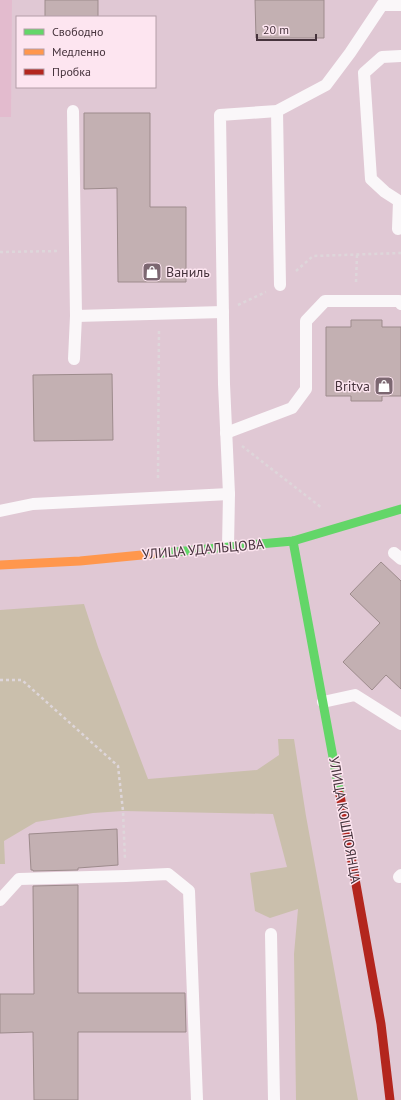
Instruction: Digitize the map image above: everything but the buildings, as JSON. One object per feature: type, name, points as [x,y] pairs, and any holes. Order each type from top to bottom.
[{"type":"street","name":"УЛИЦА УДАЛЬЦОВА","points":[[0,565],[80,561],[292,541],[401,509]]},
{"type":"street","name":"УЛИЦА КОШТОЯНЦА","points":[[292,541],[351,852],[381,1024],[390,1100]]},
{"type":"lane","points":[[228,547],[220,115],[277,111],[326,85],[350,53],[382,5],[401,5]]},
{"type":"lane","points":[[398,229],[399,201],[384,192],[371,179],[364,73],[382,57],[401,56]]},
{"type":"lane","points":[[73,110],[76,316],[74,359]]},
{"type":"lane","points":[[277,111],[280,285]]},
{"type":"lane","points":[[226,433],[292,408],[306,389],[306,321],[325,301],[398,301],[401,304]]},
{"type":"lane","points":[[76,316],[223,312]]},
{"type":"lane","points":[[0,510],[33,504],[228,494]]},
{"type":"lane","points":[[323,702],[355,695],[401,724]]},
{"type":"lane","points":[[0,900],[19,879],[168,874],[189,891],[196,1100]]},
{"type":"lane","points":[[271,934],[274,1100]]},
{"type":"path","points":[[0,252],[75,250]]},
{"type":"path","points":[[223,312],[280,285],[313,256],[401,253]]},
{"type":"path","points":[[356,282],[357,255]]},
{"type":"path","points":[[158,478],[159,314]]},
{"type":"path","points":[[226,433],[322,508]]},
{"type":"path","points":[[0,680],[22,680],[118,766],[123,811],[126,876]]},
{"type":"shaded area","points":[[0,0],[12,0],[11,117],[0,117]]},
{"type":"shaded area","points":[[84,604],[98,647],[148,779],[257,770],[279,755],[278,739],[294,739],[306,816],[358,1100],[296,1100],[294,954],[298,909],[270,918],[255,911],[250,873],[287,867],[273,814],[123,811],[93,813],[36,822],[4,841],[5,864],[0,864],[0,610]]},
{"type":"traffic: fast","points":[[152,554],[293,541],[401,509]]},
{"type":"traffic: fast","points":[[293,541],[340,795]]},
{"type":"traffic: slow","points":[[0,565],[80,561],[152,554]]},
{"type":"traffic: jam","points":[[340,795],[381,1024],[390,1100]]},
{"type":"place","name":"Ваниль","points":[[152,272]]},
{"type":"place","name":"Britva","points":[[384,386]]}]
